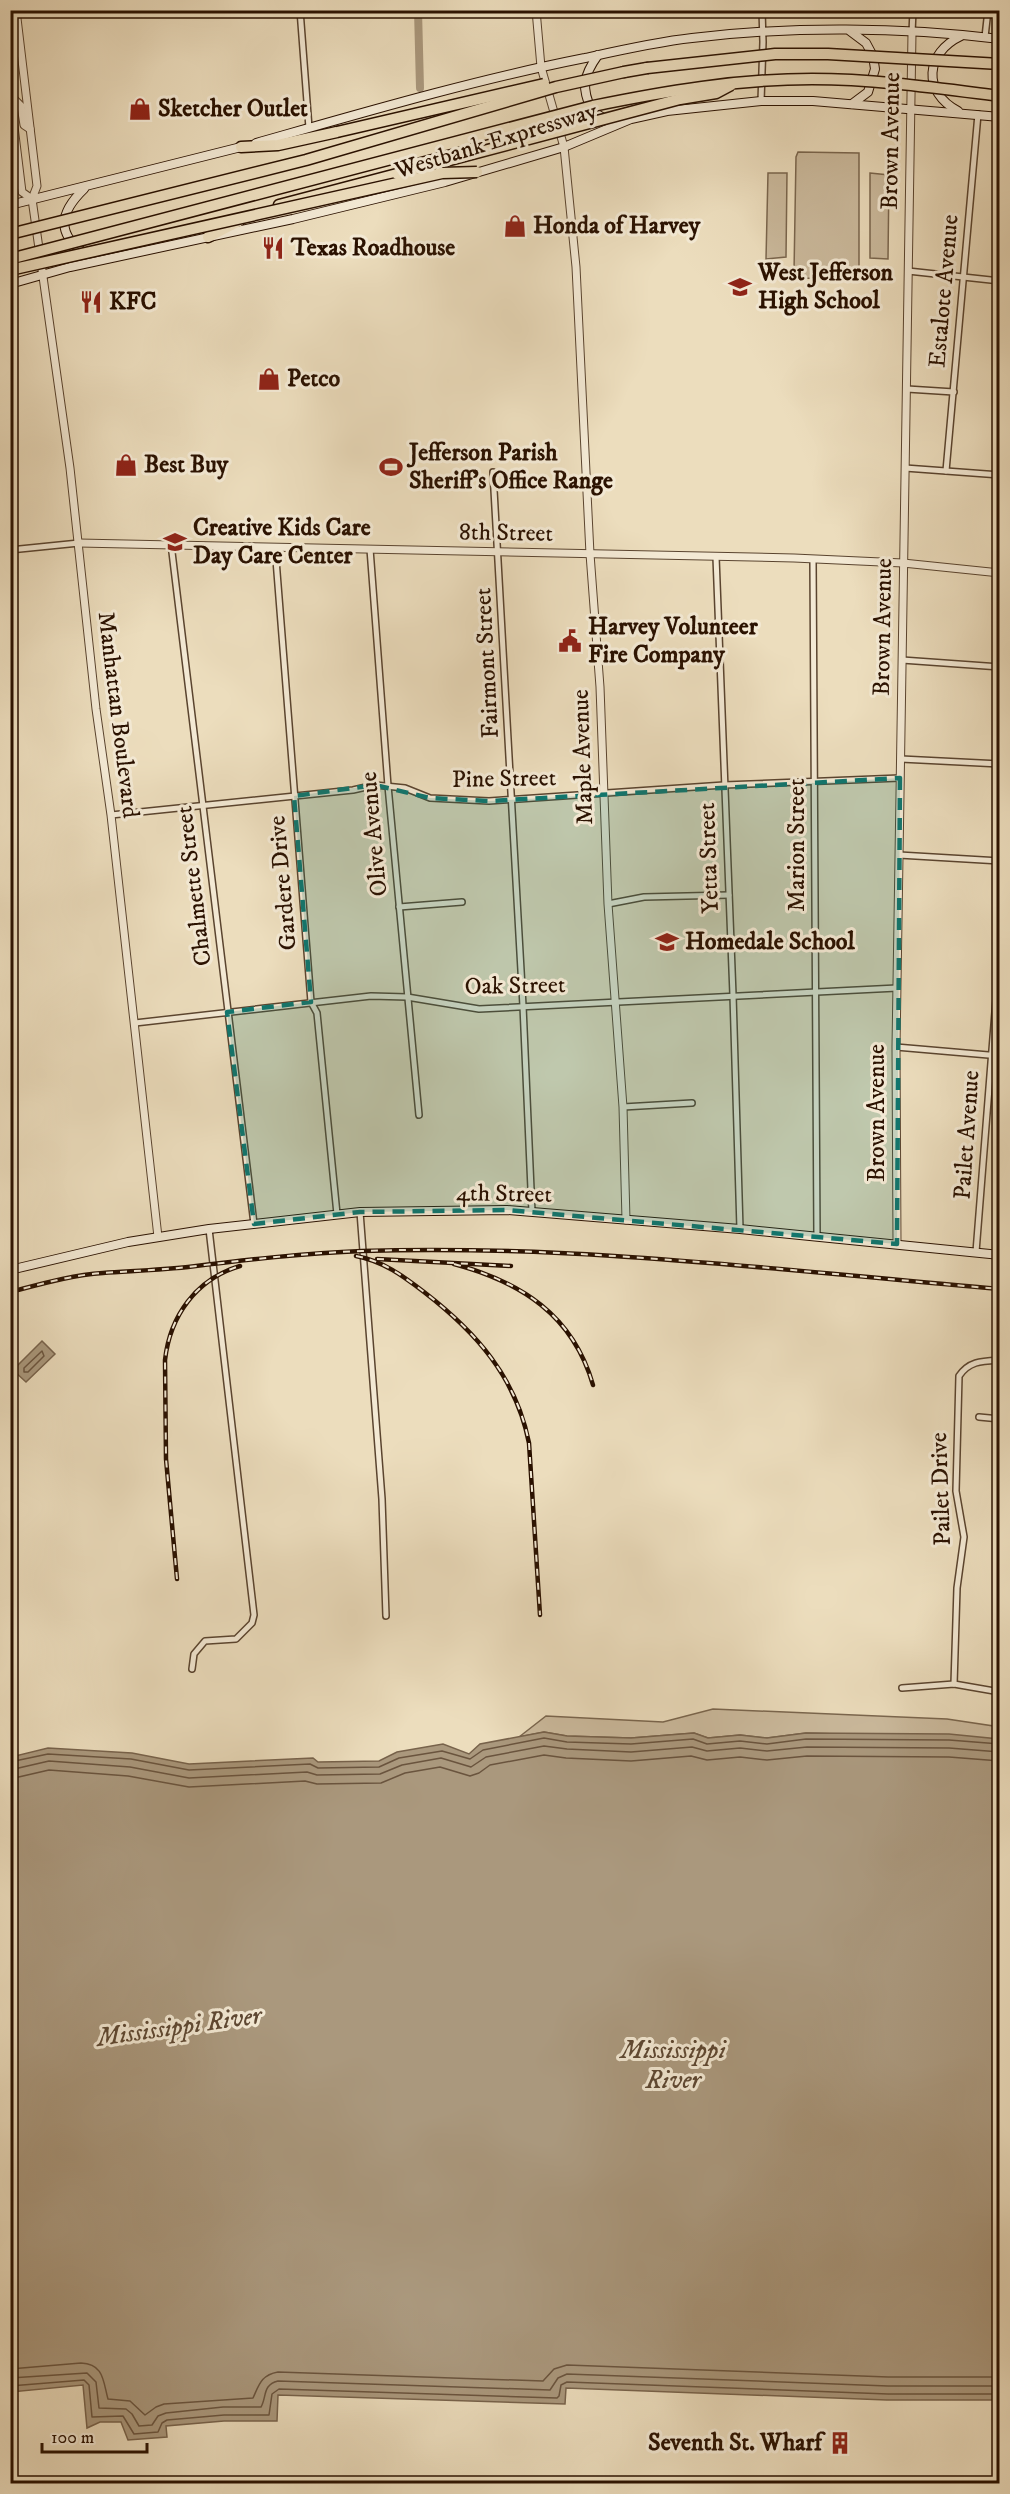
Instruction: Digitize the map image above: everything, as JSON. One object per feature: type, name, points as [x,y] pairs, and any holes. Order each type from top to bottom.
[{"type":"highway","name":"Westbank Expressway","points":[[10,234],[306,160],[556,87],[675,63],[775,54],[828,54],[999,64]]},
{"type":"highway","points":[[242,147],[278,145],[310,133],[583,75],[624,72]]},
{"type":"highway","name":"Westbank Expressway","points":[[10,259],[593,106],[664,92],[736,82],[846,80],[999,96]]},
{"type":"highway","points":[[208,237],[262,209],[680,99],[716,93],[736,82]]},
{"type":"highway","points":[[10,270],[442,173],[477,172]]},
{"type":"main road","points":[[310,133],[379,106],[617,50],[692,38],[762,32],[849,30],[963,35],[999,39]]},
{"type":"main road","points":[[849,30],[866,43],[873,56],[875,69],[868,92],[852,104]]},
{"type":"main road","points":[[960,112],[943,102],[933,83],[934,65],[938,54],[945,45],[963,35]]},
{"type":"main road","points":[[598,55],[591,64],[583,86],[585,96],[592,111],[601,118],[621,124]]},
{"type":"main road","name":"Westbank Expressway","points":[[10,284],[97,261],[393,195],[564,147],[621,124],[667,111],[761,101],[813,101],[999,117]]},
{"type":"main road","points":[[10,206],[242,147]]},
{"type":"main road","points":[[85,188],[66,209],[65,228],[75,245],[97,261]]},
{"type":"main road","name":"4th Street","points":[[10,1270],[128,1242],[209,1229],[360,1212],[507,1210],[740,1229],[999,1255]]},
{"type":"street","name":"Manhattan Boulevard","points":[[16,10],[37,186],[32,200],[78,543],[159,1237]]},
{"type":"street","points":[[300,10],[310,133]]},
{"type":"street","name":"Maple Avenue","points":[[536,10],[541,67],[564,147],[576,267],[590,554],[600,687],[608,904],[623,1107],[626,1220]]},
{"type":"street","points":[[761,101],[762,10]]},
{"type":"street","name":"Brown Avenue","points":[[897,1244],[898,855],[913,10]]},
{"type":"street","points":[[986,37],[988,10]]},
{"type":"street","name":"Manhattan Boulevard","points":[[11,95],[22,192],[32,200]]},
{"type":"street","points":[[11,95],[21,106],[24,125],[30,129]]},
{"type":"street","name":"Estalote Avenue","points":[[946,471],[978,114]]},
{"type":"street","points":[[908,272],[999,281]]},
{"type":"street","points":[[907,389],[954,392]]},
{"type":"street","points":[[905,468],[999,475]]},
{"type":"street","name":"Fairmont Street","points":[[493,472],[523,1006],[532,1212]]},
{"type":"street","name":"8th Street","points":[[10,550],[78,543],[171,544],[903,563],[999,573]]},
{"type":"street","name":"Chalmette Street","points":[[171,544],[254,1224]]},
{"type":"street","name":"Gardere Drive","points":[[275,547],[311,1002],[317,1013],[337,1214]]},
{"type":"street","name":"Olive Avenue","points":[[370,549],[388,786],[419,1115]]},
{"type":"street","name":"Yetta Street","points":[[716,557],[734,995],[740,1229]]},
{"type":"street","name":"Marion Street","points":[[813,560],[817,1237]]},
{"type":"street","points":[[902,660],[999,667]]},
{"type":"street","points":[[900,759],[999,764]]},
{"type":"street","name":"Pine Street","points":[[111,815],[353,790],[375,785],[405,788],[430,798],[489,801],[724,785],[900,778]]},
{"type":"street","points":[[898,855],[999,861]]},
{"type":"street","points":[[608,904],[644,897],[729,895]]},
{"type":"street","points":[[399,907],[462,902]]},
{"type":"street","name":"Pailet Avenue","points":[[976,1252],[999,949]]},
{"type":"street","name":"Oak Street","points":[[135,1023],[371,996],[407,997],[478,1009],[897,988]]},
{"type":"street","points":[[896,1047],[999,1056]]},
{"type":"street","points":[[623,1107],[692,1103]]},
{"type":"street","points":[[360,1212],[382,1498],[386,1616]]},
{"type":"street","points":[[192,1669],[194,1654],[205,1641],[236,1639],[252,1623],[254,1615],[209,1229]]},
{"type":"street","name":"Pailet Drive","points":[[954,1684],[957,1588],[964,1537],[956,1491],[959,1376],[965,1366],[979,1361],[999,1360]]},
{"type":"street","points":[[979,1417],[999,1419]]},
{"type":"street","points":[[902,1688],[954,1684],[999,1692]]},
{"type":"highlighted area","points":[[900,778],[897,1244],[507,1210],[360,1212],[254,1224],[227,1012],[311,1002],[294,796],[375,785],[430,798],[489,801]]},
{"type":"shaded area","points":[[798,152],[859,153],[859,273],[856,279],[796,278],[794,272],[796,157]]},
{"type":"shaded area","points":[[768,173],[787,173],[786,257],[766,259]]},
{"type":"shaded area","points":[[870,173],[889,175],[888,259],[870,258]]},
{"type":"shaded area","points":[[713,1709],[947,1719],[1000,1727],[999,1739],[806,1733],[767,1738],[740,1735],[708,1738],[694,1733],[631,1738],[567,1736],[544,1732],[519,1737],[546,1716],[663,1722]]},
{"type":"water","points":[[42,1341],[55,1354],[26,1382],[13,1370]]},
{"type":"water","name":"Mississippi River","points":[[544,1732],[567,1736],[631,1738],[694,1733],[708,1738],[740,1735],[767,1738],[806,1733],[949,1734],[999,1739],[999,2400],[887,2400],[566,2388],[565,2404],[278,2395],[277,2421],[224,2421],[166,2426],[167,2437],[128,2440],[121,2422],[100,2422],[87,2428],[83,2385],[11,2392],[11,1757],[48,1748],[132,1753],[189,1764],[313,1758],[318,1762],[379,1761],[397,1752],[443,1744],[469,1754],[480,1744]]},
{"type":"waterway","points":[[418,10],[420,88]]},
{"type":"railway","points":[[10,1292],[91,1274],[177,1268],[318,1253],[442,1250],[601,1255],[1000,1289]]},
{"type":"railway","points":[[356,1256],[375,1261],[392,1270],[443,1307],[477,1340],[504,1377],[523,1419],[529,1443],[540,1615]]},
{"type":"railway","points":[[377,1259],[511,1266]]},
{"type":"railway","points":[[454,1264],[501,1281],[541,1305],[572,1339],[584,1360],[593,1385]]},
{"type":"railway","points":[[177,1579],[166,1459],[165,1360],[168,1344],[179,1314],[198,1290],[210,1280],[240,1266]]},
{"type":"place","name":"Sketcher Outlet","points":[[140,109]]},
{"type":"place","name":"Honda of Harvey","points":[[515,226]]},
{"type":"place","name":"Texas Roadhouse","points":[[273,248]]},
{"type":"place","name":"West Jefferson High School","points":[[740,287]]},
{"type":"place","name":"KFC","points":[[91,302]]},
{"type":"place","name":"Petco","points":[[269,379]]},
{"type":"place","name":"Best Buy","points":[[126,465]]},
{"type":"place","name":"Jefferson Parish Sheriff's Office Range","points":[[391,467]]},
{"type":"place","name":"Creative Kids Care Day Care Center","points":[[175,542]]},
{"type":"place","name":"Harvey Volunteer Fire Company","points":[[570,641]]},
{"type":"place","name":"Homedale School","points":[[667,942]]},
{"type":"place","name":"Seventh St. Wharf","points":[[840,2443]]}]
